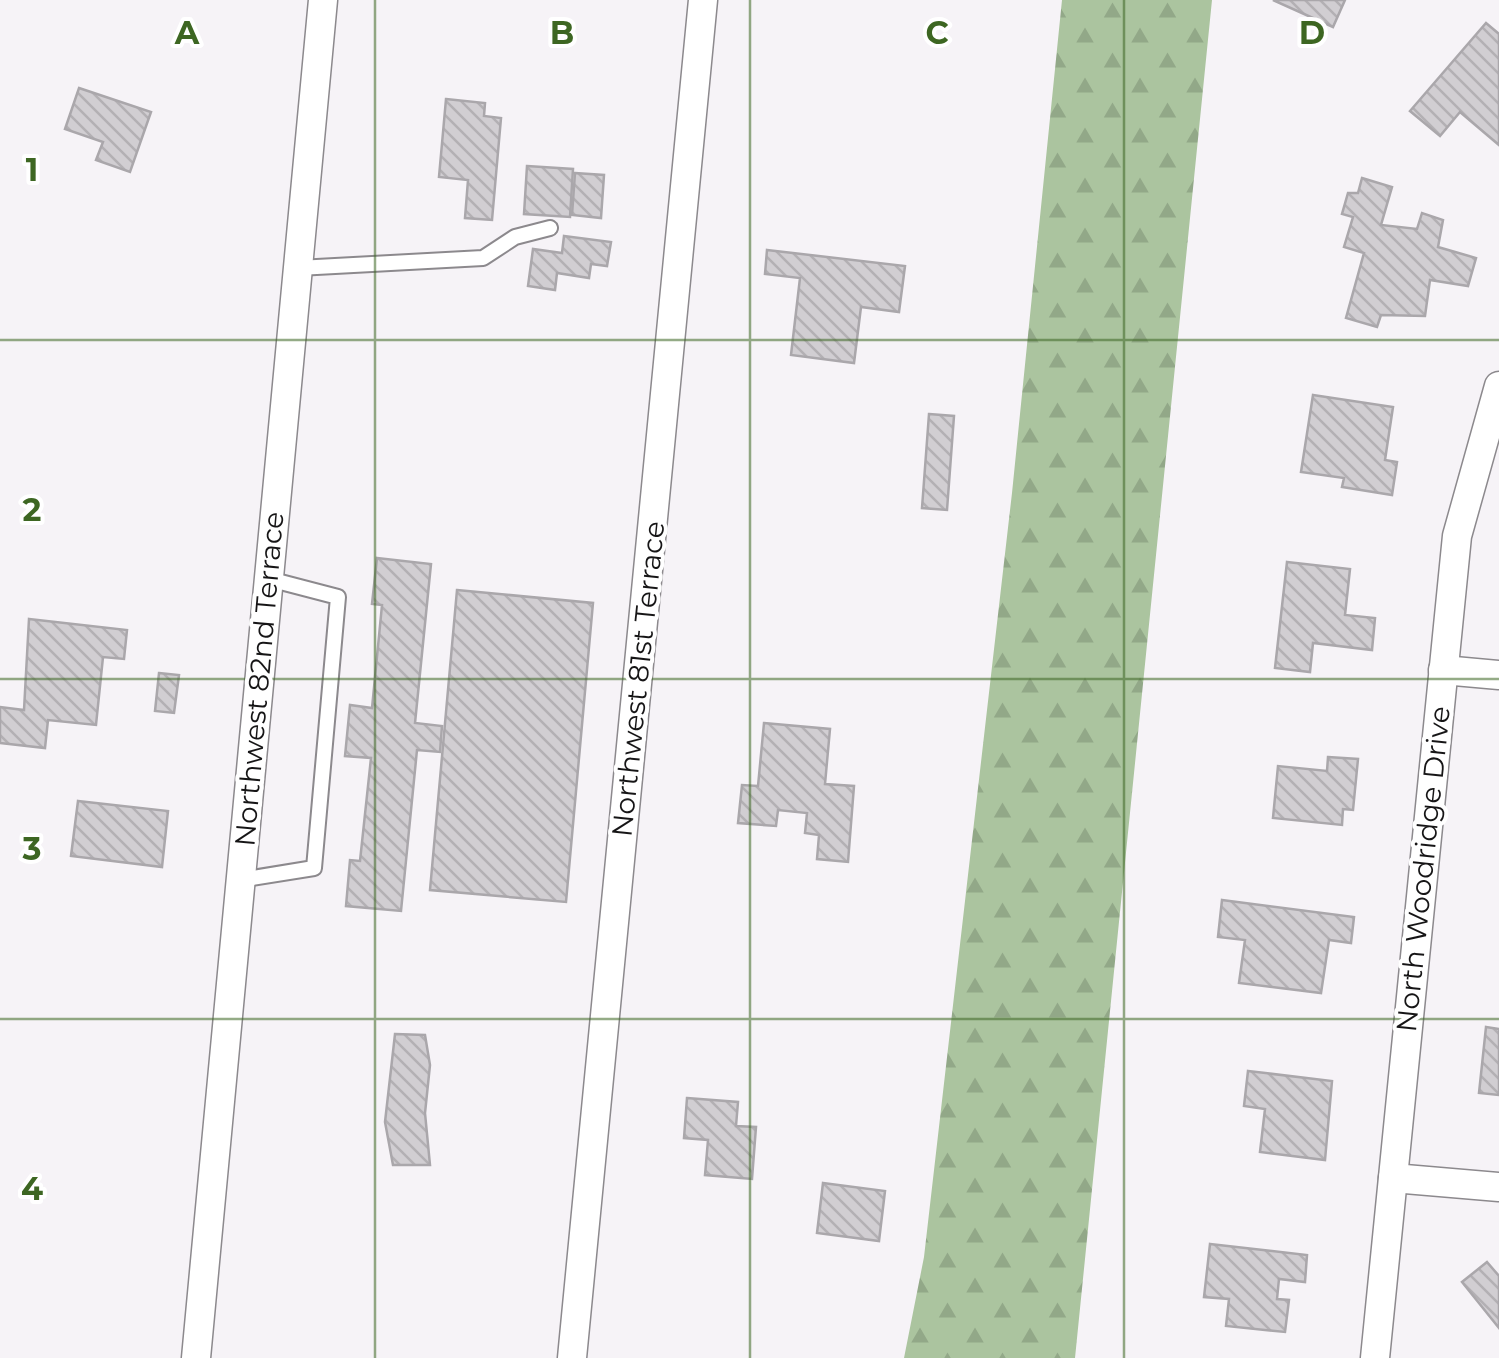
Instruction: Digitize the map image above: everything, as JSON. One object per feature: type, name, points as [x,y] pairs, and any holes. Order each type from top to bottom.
[{"type":"street","name":"Northwest 82nd Terrace","points":[[196,1358],[323,0]]},
{"type":"street","name":"Northwest 81st Terrace","points":[[572,1358],[703,0]]},
{"type":"street","name":"North Woodridge Drive","points":[[1375,1358],[1456,536],[1499,386]]},
{"type":"street","points":[[1442,670],[1499,675]]},
{"type":"street","points":[[1393,1178],[1499,1187]]},
{"type":"lane","points":[[298,268],[483,258],[514,237],[550,228]]},
{"type":"lane","points":[[240,880],[314,868],[338,597],[269,579]]},
{"type":"green space","points":[[1062,0],[1212,0],[1075,1358],[904,1358],[924,1257],[1012,493]]},
{"type":"building","points":[[1273,0],[1345,0],[1333,27]]},
{"type":"building","points":[[1486,23],[1499,34],[1499,145],[1460,112],[1440,136],[1410,111]]},
{"type":"building","points":[[79,88],[151,112],[130,172],[96,160],[103,142],[65,129]]},
{"type":"building","points":[[446,99],[485,103],[484,116],[501,118],[492,220],[465,218],[468,180],[439,177]]},
{"type":"building","points":[[527,166],[573,169],[570,217],[524,214]]},
{"type":"building","points":[[575,173],[604,175],[601,218],[572,215]]},
{"type":"building","points":[[1362,178],[1392,187],[1381,225],[1417,229],[1422,213],[1443,220],[1438,247],[1476,258],[1468,286],[1430,280],[1425,316],[1381,315],[1377,327],[1346,318],[1364,253],[1344,247],[1353,217],[1342,214],[1348,193],[1358,193]]},
{"type":"building","points":[[564,236],[611,242],[607,266],[591,264],[589,278],[557,273],[555,290],[528,286],[533,249],[562,253]]},
{"type":"building","points":[[767,250],[905,266],[899,312],[861,307],[854,363],[791,355],[800,278],[765,274]]},
{"type":"building","points":[[1313,395],[1393,407],[1385,460],[1397,462],[1392,495],[1342,487],[1344,478],[1301,472]]},
{"type":"building","points":[[929,414],[954,416],[947,510],[922,508]]},
{"type":"building","points":[[377,558],[431,564],[415,723],[442,726],[440,752],[417,750],[401,911],[346,906],[350,860],[360,861],[371,758],[345,756],[350,705],[372,708],[382,605],[372,604]]},
{"type":"building","points":[[1287,562],[1350,569],[1345,615],[1375,618],[1372,650],[1313,643],[1310,672],[1275,668]]},
{"type":"building","points":[[457,590],[593,603],[566,902],[430,890]]},
{"type":"building","points":[[29,619],[127,630],[124,659],[103,657],[96,725],[48,720],[45,748],[0,743],[0,707],[24,710]]},
{"type":"building","points":[[159,673],[179,675],[174,713],[155,711]]},
{"type":"building","points":[[764,723],[830,729],[825,784],[854,786],[848,862],[817,859],[819,835],[805,833],[807,813],[778,810],[776,826],[738,823],[742,785],[758,786]]},
{"type":"building","points":[[1328,757],[1358,759],[1353,810],[1343,809],[1342,825],[1273,818],[1278,766],[1327,771]]},
{"type":"building","points":[[78,801],[168,811],[162,867],[71,856]]},
{"type":"building","points":[[1222,900],[1354,917],[1351,943],[1329,940],[1321,993],[1239,983],[1245,940],[1218,937]]},
{"type":"building","points":[[1486,1027],[1499,1029],[1499,1095],[1479,1093]]},
{"type":"building","points":[[395,1034],[425,1035],[430,1065],[425,1113],[430,1165],[393,1165],[385,1122]]},
{"type":"building","points":[[1248,1071],[1332,1081],[1325,1160],[1260,1152],[1265,1109],[1244,1106]]},
{"type":"building","points":[[687,1098],[738,1102],[736,1126],[756,1127],[752,1179],[705,1175],[708,1140],[684,1138]]},
{"type":"building","points":[[823,1183],[885,1191],[879,1241],[817,1233]]},
{"type":"building","points":[[1210,1244],[1307,1255],[1305,1282],[1279,1279],[1277,1299],[1289,1300],[1285,1332],[1226,1326],[1229,1299],[1204,1297]]},
{"type":"building","points":[[1487,1262],[1499,1276],[1499,1328],[1462,1282]]}]
